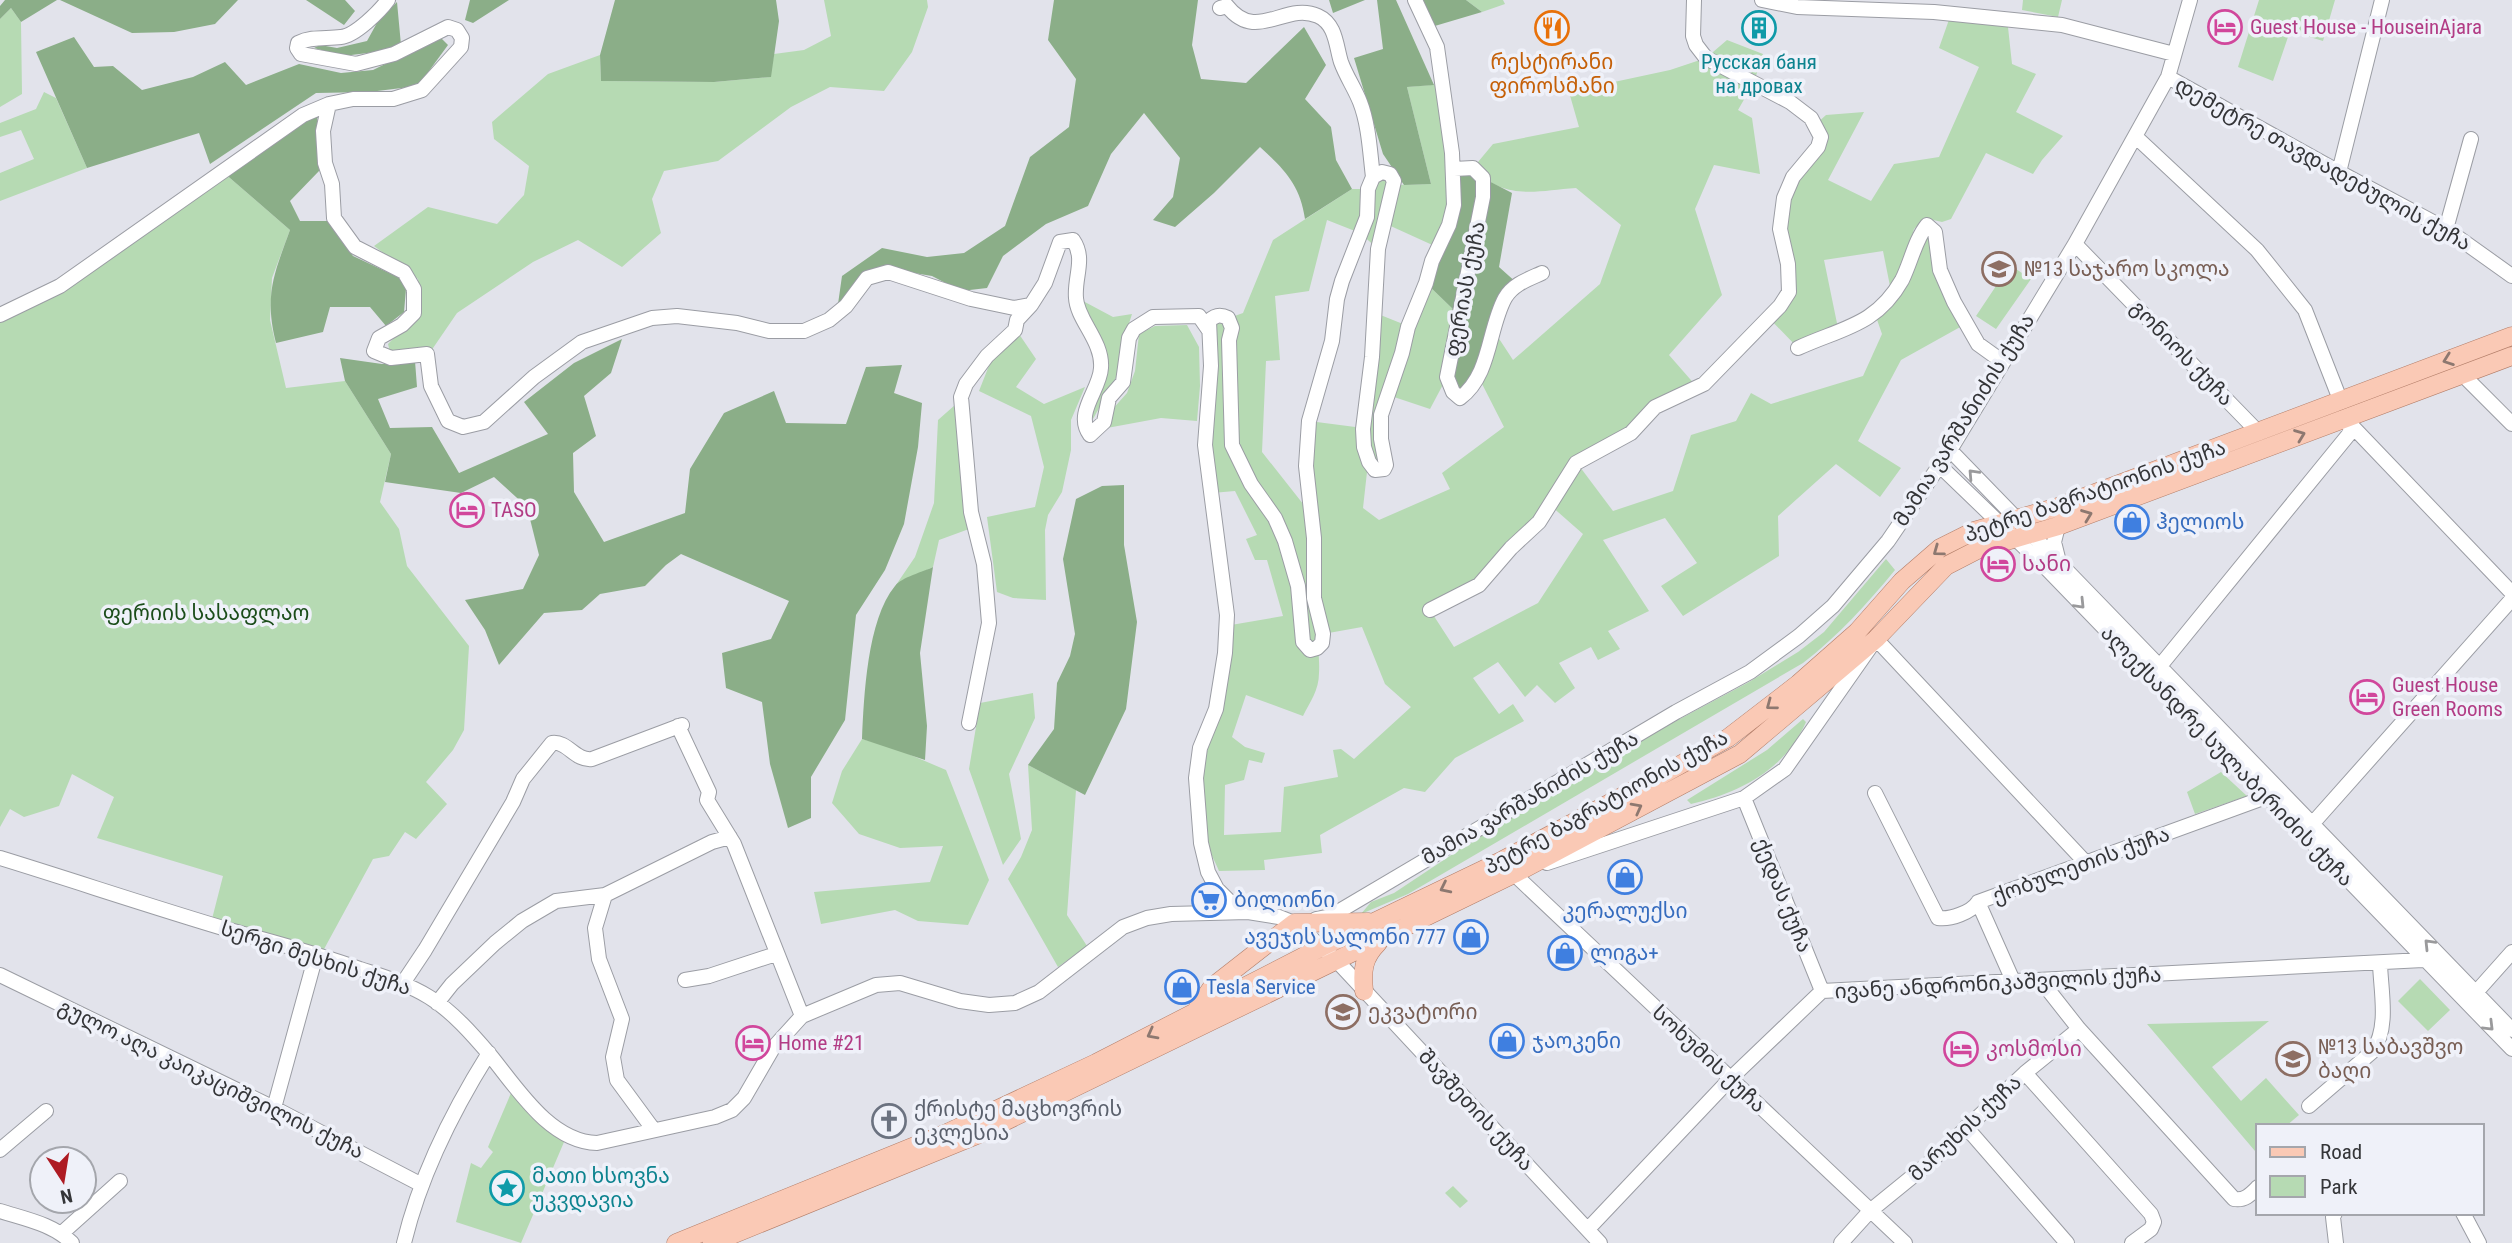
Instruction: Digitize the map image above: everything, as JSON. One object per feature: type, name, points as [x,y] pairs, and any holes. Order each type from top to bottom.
[{"type":"main road","name":"პეტრე ბაგრატიონის ქუჩა","points":[[712,1243],[977,1135],[1336,960],[1380,929],[1728,738],[1798,684],[1857,632],[1902,581],[1940,548],[1974,531],[2058,507],[2512,336]]},
{"type":"main road","name":"პეტრე ბაგრატიონის ქუჩა","points":[[677,1243],[949,1132],[1096,1063],[1322,947],[1380,929],[1514,874],[1740,754],[1876,639],[1946,566],[1979,549],[2058,526],[2347,424],[2512,356]]},
{"type":"main road","points":[[1195,1011],[1212,987],[1294,923],[1380,929],[1364,961],[1364,990]]},
{"type":"street","points":[[0,314],[60,286],[303,115],[329,104],[353,99],[393,99],[422,90],[461,47],[462,38],[457,30],[448,27],[394,54],[356,64],[301,54],[297,48],[298,43],[306,39],[345,37],[379,12],[388,0]]},
{"type":"street","points":[[1373,177],[1382,172],[1390,174],[1394,181],[1378,249],[1372,357],[1363,429],[1368,462],[1375,470],[1384,469],[1386,465],[1381,439],[1381,415],[1408,327],[1432,261],[1449,225],[1454,205],[1454,169],[1437,47],[1415,0]]},
{"type":"street","points":[[1430,610],[1479,585],[1511,548],[1539,522],[1576,463],[1632,433],[1655,407],[1704,384],[1741,343],[1780,306],[1789,292],[1788,264],[1780,229],[1784,198],[1793,177],[1818,147],[1821,137],[1811,118],[1790,102],[1706,58],[1693,36],[1695,0]]},
{"type":"street","points":[[1762,0],[1797,7],[1934,12],[2062,25],[2174,54]]},
{"type":"street","name":"მამია ვარშანიძის ქუჩა","points":[[1294,923],[1331,916],[1676,712],[1750,672],[1799,636],[1833,606],[1888,541],[1940,466],[2075,244],[2168,77],[2190,0]]},
{"type":"street","points":[[2339,172],[2382,0]]},
{"type":"street","points":[[1220,8],[1227,6],[1244,19],[1257,23],[1306,13],[1327,23],[1333,31],[1341,63],[1361,104],[1373,177],[1368,189],[1367,217],[1342,281],[1332,341],[1308,421],[1306,466],[1314,538],[1314,598],[1323,634],[1322,643],[1317,648],[1310,650],[1303,642],[1298,586],[1275,518],[1251,484],[1232,445],[1229,340],[1232,328],[1228,318],[1222,315],[1214,316],[1209,321],[1211,366],[1205,445],[1227,615],[1225,653],[1216,709],[1200,748],[1196,778],[1201,844],[1208,872],[1227,900],[1248,912]]},
{"type":"street","name":"დემეტრე თავდადებულის ქუჩა","points":[[2168,77],[2446,229],[2512,276]]},
{"type":"street","points":[[329,104],[323,131],[325,163],[332,184],[334,218],[355,247],[404,272],[414,289],[414,313],[402,325],[379,338],[374,351],[391,358],[427,354],[431,386],[448,421],[463,427],[484,422],[534,377],[582,342],[652,318],[677,316],[737,323],[769,331],[804,331],[828,320],[846,306],[867,278],[888,272],[971,299],[1014,308],[1031,306]]},
{"type":"street","points":[[2136,137],[2257,250],[2305,310],[2341,402]]},
{"type":"street","points":[[2446,229],[2471,139]]},
{"type":"street","name":"ფერიას ქუჩა","points":[[1454,169],[1473,168],[1483,178],[1483,197],[1447,377],[1453,392],[1460,398],[1469,391],[1478,376],[1506,297],[1518,284],[1542,273]]},
{"type":"street","points":[[1798,348],[1853,327],[1892,296],[1903,277],[1921,232],[1927,225],[1935,232],[1940,270],[1966,323],[1978,344],[2003,362]]},
{"type":"street","points":[[969,723],[989,623],[984,564],[971,512],[961,397],[966,384],[987,356],[1015,330],[1017,320],[1031,306],[1045,283],[1060,242],[1073,240],[1080,250],[1075,300],[1099,348],[1101,369],[1085,412],[1090,435],[1104,422],[1109,398],[1123,382],[1129,338],[1134,329],[1153,317],[1199,316],[1208,329]]},
{"type":"street","name":"გონიოს ქუჩა","points":[[2075,244],[2259,433]]},
{"type":"street","points":[[2463,375],[2512,424]]},
{"type":"street","points":[[2160,666],[2347,424],[2512,593]]},
{"type":"street","name":"ალექსანდრე სულაბერიძის ქუჩა","points":[[1950,450],[2045,567],[2423,960],[2512,1030]]},
{"type":"street","name":"ალექსანდრე სულაბერიძის ქუჩა","points":[[1940,466],[2008,522]]},
{"type":"street","points":[[2058,526],[2054,542],[2059,564]]},
{"type":"street","name":"ალექსანდრე სულაბერიძის ქუჩა","points":[[2022,537],[2059,564],[2313,823],[2471,998],[2512,1049]]},
{"type":"street","points":[[2313,823],[2512,599]]},
{"type":"street","points":[[1876,639],[2087,864]]},
{"type":"street","name":"პეტრე ბაგრატიონის ქუჩა","points":[[1514,874],[1744,798],[1785,769],[1876,639]]},
{"type":"street","points":[[403,983],[513,802],[523,779],[552,743],[561,743],[579,758],[592,759],[680,725],[709,792],[707,800],[730,836],[802,1016]]},
{"type":"street","points":[[1875,793],[1938,918],[1945,919],[1975,908],[1978,902]]},
{"type":"street","name":"ქობულეთის ქუჩა","points":[[2014,983],[1978,902],[2266,797]]},
{"type":"street","name":"ქედას ქუჩა","points":[[1744,798],[1822,991]]},
{"type":"street","points":[[437,1003],[461,976],[522,921],[556,901],[605,895],[712,842],[730,836]]},
{"type":"street","name":"სერგი მესხის ქუჩა","points":[[0,858],[403,983],[437,1003],[489,1053],[525,1101],[557,1129],[576,1140],[597,1143],[715,1117],[732,1110],[754,1083],[773,1048],[802,1016],[876,985],[900,983],[960,1001],[989,1005],[1015,1003],[1039,992],[1123,927],[1147,918],[1171,914],[1248,912],[1279,917],[1294,923],[1322,947]]},
{"type":"street","name":"სოხუმის ქუჩა","points":[[1514,874],[1905,1243]]},
{"type":"street","points":[[605,895],[596,928],[599,959],[622,1019],[613,1057],[617,1080],[653,1129]]},
{"type":"street","name":"შავშეთის ქუჩა","points":[[1322,947],[1600,1243]]},
{"type":"street","points":[[2471,998],[2512,952]]},
{"type":"street","points":[[685,980],[776,954]]},
{"type":"street","points":[[274,1108],[316,955]]},
{"type":"street","name":"ივანე ანდრონიკაშვილის ქუჩა","points":[[1588,1229],[1731,1078],[1822,991],[2042,982],[2423,960]]},
{"type":"street","points":[[2309,1106],[2378,1044],[2382,1017],[2379,964]]},
{"type":"street","name":"გულო აღა კაიკაციშვილის ქუჩა","points":[[0,975],[274,1108],[422,1185]]},
{"type":"street","points":[[2042,982],[2079,1029],[2234,1199],[2247,1198],[2256,1189]]},
{"type":"street","name":"მარუხის ქუჩა","points":[[1841,1243],[1870,1211],[1929,1163],[2025,1073],[2079,1029]]},
{"type":"street","points":[[404,1243],[422,1185],[468,1087],[489,1053]]},
{"type":"street","points":[[2025,1073],[2151,1214],[2154,1222],[2151,1228],[2133,1243]]},
{"type":"street","points":[[0,1150],[46,1111]]},
{"type":"street","points":[[1966,1127],[2067,1243]]},
{"type":"street","points":[[0,1211],[34,1221],[67,1238],[120,1181]]},
{"type":"street","points":[[2334,1215],[2336,1243]]},
{"type":"street","points":[[2464,1215],[2479,1243]]},
{"type":"green space","points":[[5,0],[57,0],[21,22],[11,8],[0,19],[0,6]]},
{"type":"green space","points":[[60,0],[238,0],[215,24],[174,32],[132,33]]},
{"type":"green space","points":[[306,0],[345,0],[355,11],[344,25]]},
{"type":"green space","points":[[470,0],[509,0],[473,23],[465,20]]},
{"type":"green space","points":[[615,0],[776,0],[779,21],[771,77],[714,82],[601,81],[600,55]]},
{"type":"green space","points":[[824,0],[927,0],[928,7],[912,52],[884,91],[830,87],[791,107],[718,161],[664,171],[652,199],[661,233],[622,267],[578,240],[533,262],[457,313],[431,351],[390,352],[388,344],[421,310],[418,279],[374,246],[428,207],[497,224],[524,195],[529,166],[494,139],[492,122],[548,74],[600,55],[601,81],[714,82],[770,77],[774,54],[804,50],[831,36]]},
{"type":"green space","points":[[1054,0],[1198,0],[1192,45],[1201,79],[1246,83],[1304,27],[1326,65],[1305,99],[1331,127],[1336,160],[1352,189],[1305,219],[1303,207],[1290,179],[1260,147],[1175,227],[1153,220],[1173,197],[1180,158],[1144,113],[1111,154],[1088,206],[1046,224],[1003,256],[987,288],[961,291],[932,276],[878,267],[860,278],[838,304],[842,276],[882,248],[927,257],[964,253],[1005,226],[1030,157],[1069,127],[1076,79],[1048,40]]},
{"type":"green space","points":[[1329,0],[1365,0],[1333,13]]},
{"type":"green space","points":[[1377,0],[1396,0],[1434,85],[1407,87],[1431,184],[1404,185],[1383,154],[1354,58],[1383,49]]},
{"type":"green space","points":[[1415,0],[1466,0],[1482,12],[1428,28]]},
{"type":"green space","points":[[1466,0],[1503,0],[1505,4],[1482,12]]},
{"type":"green space","points":[[2023,0],[2062,0],[2058,17],[2022,10]]},
{"type":"green space","points":[[2259,0],[2335,0],[2323,41],[2290,31],[2273,81],[2238,67]]},
{"type":"green space","points":[[397,2],[401,45],[376,52],[343,56],[314,48],[320,45],[337,48],[367,41],[378,21]]},
{"type":"green space","points":[[11,8],[21,22],[22,94],[0,107],[0,19]]},
{"type":"green space","points":[[1951,14],[2007,18],[2012,64],[2036,74],[2016,112],[2063,136],[2033,174],[1986,153],[1951,219],[1942,222],[1925,218],[1914,229],[1910,244],[1928,228],[1962,326],[1901,360],[1858,441],[1901,468],[1880,497],[1836,464],[1778,516],[1779,556],[1683,616],[1661,586],[1697,563],[1665,518],[1603,540],[1649,611],[1608,631],[1620,649],[1598,660],[1591,647],[1559,663],[1575,688],[1555,703],[1537,685],[1525,697],[1498,662],[1473,678],[1499,714],[1513,704],[1524,721],[1455,758],[1425,792],[1404,788],[1320,835],[1322,853],[1264,860],[1265,870],[1219,871],[1206,840],[1200,786],[1206,732],[1231,625],[1283,616],[1267,560],[1255,560],[1246,539],[1257,535],[1235,491],[1212,493],[1209,321],[1243,313],[1273,240],[1352,189],[1368,189],[1382,172],[1394,185],[1431,184],[1407,87],[1442,84],[1455,184],[1439,248],[1384,223],[1378,249],[1360,233],[1327,220],[1309,291],[1275,296],[1280,360],[1266,361],[1262,452],[1311,514],[1309,421],[1363,428],[1373,312],[1408,326],[1426,283],[1459,315],[1447,377],[1430,409],[1388,395],[1386,465],[1368,463],[1363,508],[1379,520],[1450,489],[1442,473],[1504,427],[1478,376],[1494,331],[1513,360],[1600,284],[1621,225],[1576,188],[1534,192],[1509,190],[1485,178],[1473,168],[1493,144],[1579,127],[1567,85],[1590,81],[1614,82],[1670,70],[1706,58],[1727,40],[1763,54],[1754,82],[1738,110],[1752,118],[1760,174],[1714,165],[1695,209],[1722,295],[1669,355],[1697,387],[1655,407],[1631,433],[1577,463],[1613,511],[1673,491],[1691,435],[1736,421],[1751,393],[1771,404],[1863,376],[1882,334],[1874,311],[1892,296],[1883,251],[1824,260],[1839,333],[1798,348],[1768,317],[1789,292],[1784,198],[1818,147],[1815,125],[1826,115],[1864,112],[1828,180],[1871,201],[1894,164],[1939,157],[1979,67],[1939,48]],"holes":[[[1550,505],[1583,534],[1538,603],[1454,647],[1430,610],[1479,585]],[[1362,627],[1385,684],[1411,707],[1354,759],[1341,749],[1333,750],[1338,777],[1284,787],[1281,832],[1224,835],[1225,785],[1244,780],[1249,760],[1262,763],[1265,753],[1245,747],[1232,737],[1246,695],[1303,716],[1317,685],[1319,649],[1323,634]]]},
{"type":"green space","points":[[74,37],[94,67],[113,66],[142,90],[193,77],[225,62],[246,85],[299,64],[341,73],[373,70],[440,37],[448,45],[418,86],[369,92],[316,93],[210,164],[199,133],[87,168],[36,52]]},
{"type":"green space","points":[[44,92],[56,98],[87,168],[0,201],[0,173],[34,159],[21,130],[0,137],[0,123],[36,109]]},
{"type":"green space","points":[[317,111],[319,171],[290,201],[300,221],[328,221],[353,256],[400,278],[406,289],[404,312],[386,326],[370,307],[330,307],[323,332],[276,343],[272,326],[272,285],[290,230],[223,172]]},
{"type":"green space","points":[[1454,169],[1483,178],[1512,193],[1499,267],[1518,284],[1470,391],[1453,392],[1459,315],[1426,283],[1439,248]]},
{"type":"green space","name":"ფერიის სასაფლაო","points":[[223,172],[290,230],[272,278],[270,320],[286,388],[345,381],[391,454],[380,502],[399,529],[407,566],[469,646],[464,730],[453,750],[426,782],[447,804],[416,839],[405,832],[389,856],[373,859],[323,951],[212,919],[223,876],[97,838],[114,797],[72,774],[59,806],[24,817],[10,809],[0,827],[0,317],[61,288]]},
{"type":"green space","points":[[2010,265],[2031,279],[1996,329],[1976,316]]},
{"type":"green space","points":[[1083,301],[1113,317],[1132,314],[1124,339],[1118,374],[1093,419],[1090,414],[1100,340]]},
{"type":"green space","points":[[1187,325],[1199,347],[1197,421],[1161,418],[1107,428],[1110,412],[1127,393],[1135,371],[1139,334],[1155,326]]},
{"type":"green space","points":[[1019,334],[1036,359],[1016,387],[1044,404],[1085,387],[1071,420],[1071,450],[1062,492],[1048,515],[1045,530],[1046,600],[1013,598],[997,592],[987,517],[1035,507],[1044,467],[1031,416],[979,391],[990,363]]},
{"type":"green space","points":[[622,339],[611,373],[584,396],[596,436],[573,453],[574,492],[604,542],[685,513],[690,469],[724,413],[774,391],[786,423],[846,424],[866,367],[902,365],[894,393],[922,403],[918,447],[904,524],[885,570],[856,615],[845,720],[811,777],[811,818],[788,828],[770,764],[762,702],[726,688],[722,653],[771,639],[789,601],[681,554],[645,586],[600,594],[582,610],[544,613],[499,665],[485,630],[465,600],[523,589],[539,555],[527,507],[494,477],[461,493],[385,482],[391,454],[345,381],[340,358],[382,364],[415,361],[417,387],[378,399],[390,428],[432,427],[459,473],[548,434],[524,402],[574,363]]},
{"type":"green space","points":[[955,405],[969,529],[939,540],[933,567],[896,585],[915,557],[934,503],[938,420]]},
{"type":"green space","points":[[1124,485],[1124,545],[1137,622],[1126,709],[1085,795],[1028,765],[1054,729],[1057,683],[1070,656],[1075,634],[1063,559],[1076,499],[1102,486]]},
{"type":"green space","points":[[1886,559],[1895,570],[1852,619],[1803,663],[1408,894],[1361,914],[1371,902],[1394,893],[1516,812],[1798,652],[1824,632]]},
{"type":"green space","points":[[933,567],[920,653],[927,726],[925,760],[862,739],[869,659],[878,618],[898,583]]},
{"type":"green space","points":[[1033,693],[1035,718],[1009,774],[1021,839],[1003,865],[969,769],[980,703]]},
{"type":"green space","points":[[1803,719],[1806,722],[1786,754],[1759,777],[1709,799],[1691,804],[1687,800],[1767,750]]},
{"type":"green space","points":[[862,739],[892,747],[946,770],[989,880],[968,925],[918,921],[895,910],[821,924],[814,892],[930,882],[943,846],[900,848],[859,834],[832,803],[842,771]]},
{"type":"green space","points":[[1028,765],[1076,790],[1067,915],[1087,946],[1058,967],[1008,879],[1032,830]]},
{"type":"green space","points":[[2221,772],[2247,796],[2195,814],[2187,792]]},
{"type":"green space","points":[[2420,979],[2450,1010],[2428,1031],[2398,1001]]},
{"type":"green space","points":[[2269,1021],[2212,1067],[2241,1101],[2266,1078],[2299,1115],[2288,1124],[2256,1124],[2255,1151],[2147,1024]]},
{"type":"green space","points":[[514,1086],[567,1135],[521,1243],[456,1222],[471,1163],[481,1168],[493,1152],[488,1147]]},
{"type":"green space","points":[[1453,1186],[1468,1201],[1460,1208],[1445,1193]]},
{"type":"place","name":"Guest House - HouseinAjara","points":[[2225,27]]},
{"type":"place","name":"რესტირანი ფიროსმანი","points":[[1552,28]]},
{"type":"place","name":"Русская баня на дровах","points":[[1759,28]]},
{"type":"place","name":"№13 საჯარო სკოლა","points":[[1999,269]]},
{"type":"place","name":"TASO","points":[[467,510]]},
{"type":"place","name":"ჰელიოს","points":[[2132,522]]},
{"type":"place","name":"სანი","points":[[1998,564]]},
{"type":"place","name":"Guest House Green Rooms","points":[[2367,697]]},
{"type":"place","name":"კერალუქსი","points":[[1625,877]]},
{"type":"place","name":"ბილიონი","points":[[1209,900]]},
{"type":"place","name":"ავეჯის სალონი 777","points":[[1471,937]]},
{"type":"place","name":"ლიგა+","points":[[1565,953]]},
{"type":"place","name":"Tesla Service","points":[[1182,987]]},
{"type":"place","name":"ეკვატორი","points":[[1343,1012]]},
{"type":"place","name":"ჯაოკენი","points":[[1507,1041]]},
{"type":"place","name":"Home #21","points":[[753,1043]]},
{"type":"place","name":"კოსმოსი","points":[[1961,1049]]},
{"type":"place","name":"№13 საბავშვო ბაღი","points":[[2293,1059]]},
{"type":"place","name":"ქრისტე მაცხოვრის ეკლესია","points":[[889,1121]]},
{"type":"place","name":"მათი ხსოვნა უკვდავია","points":[[507,1188]]}]
